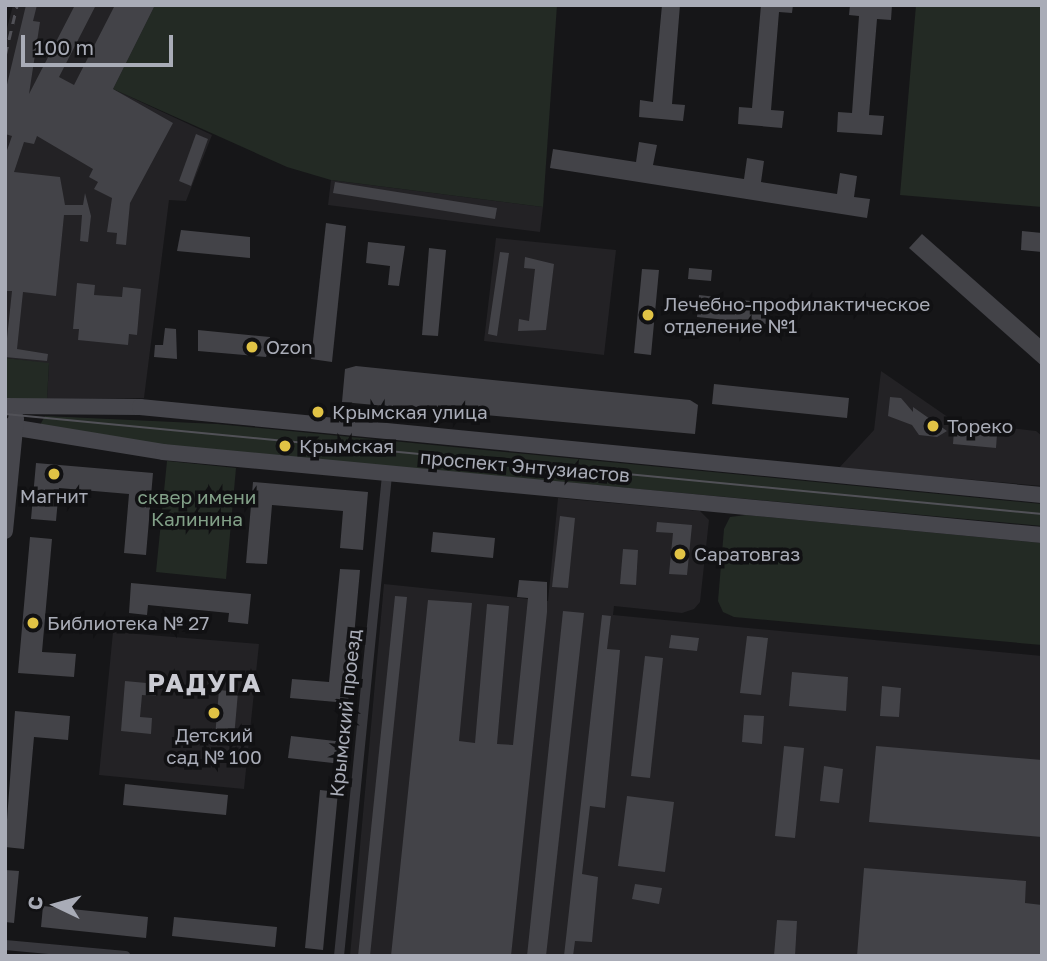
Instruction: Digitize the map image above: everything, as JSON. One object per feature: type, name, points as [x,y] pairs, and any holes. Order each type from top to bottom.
[{"type":"main road","points":[[5,531],[11,406]]},
{"type":"main road","name":"проспект Энтузиастов","points":[[11,406],[140,407],[1042,495]]},
{"type":"main road","name":"проспект Энтузиастов","points":[[10,427],[134,449],[1042,535]]},
{"type":"street","name":"Крымский проезд","points":[[339,956],[387,474]]},
{"type":"street","points":[[5,945],[125,956]]},
{"type":"shaded area","points":[[13,5],[155,5],[113,89],[212,135],[186,201],[169,200],[144,398],[47,399],[49,364],[5,358],[5,36]]},
{"type":"shaded area","points":[[331,180],[543,207],[540,232],[328,205]]},
{"type":"shaded area","points":[[496,238],[616,250],[604,355],[484,341]]},
{"type":"shaded area","name":"Тореко","points":[[881,371],[955,422],[1036,431],[1042,436],[1042,486],[839,468],[874,430]]},
{"type":"shaded area","points":[[558,498],[700,511],[709,520],[700,602],[694,609],[682,613],[614,606],[613,615],[1042,656],[1042,956],[350,956],[384,584],[548,601]]},
{"type":"shaded area","points":[[113,632],[259,644],[244,789],[99,775]]},
{"type":"green space","points":[[155,5],[557,5],[543,207],[331,180],[287,167],[113,89]]},
{"type":"green space","points":[[916,5],[1042,5],[1042,207],[900,195]]},
{"type":"green space","points":[[5,358],[49,363],[47,399],[5,399]]},
{"type":"green space","points":[[45,416],[217,424],[1042,504],[1042,526],[159,445],[40,425]]},
{"type":"green space","name":"сквер имени Калинина","points":[[167,461],[236,468],[226,579],[156,572]]},
{"type":"green space","points":[[746,515],[1042,543],[1042,645],[734,617],[723,612],[718,601],[724,529],[730,517]]},
{"type":"building","points":[[26,5],[37,5],[33,21],[40,22],[29,94],[75,5],[96,5],[59,77],[74,85],[115,5],[155,5],[113,89],[173,123],[130,203],[126,245],[116,244],[117,233],[107,232],[112,198],[94,189],[98,182],[89,177],[93,169],[37,136],[34,144],[24,142],[14,172],[60,177],[65,205],[83,205],[85,193],[91,216],[88,242],[80,241],[82,215],[64,215],[56,296],[23,292],[17,349],[48,354],[47,361],[5,357],[12,291],[5,291],[5,156],[12,136],[5,134],[5,93]]},
{"type":"building","points":[[662,5],[680,5],[672,104],[685,105],[683,121],[639,117],[640,100],[653,102]]},
{"type":"building","points":[[761,5],[793,5],[792,13],[779,12],[771,110],[784,111],[782,128],[738,124],[739,107],[752,108]]},
{"type":"building","points":[[850,5],[892,5],[891,20],[877,19],[869,115],[884,116],[882,135],[837,132],[838,112],[852,113],[859,16],[849,15]]},
{"type":"building","points":[[196,134],[208,139],[191,186],[179,181]]},
{"type":"building","points":[[639,142],[657,145],[653,165],[744,179],[747,158],[764,161],[761,182],[837,194],[840,173],[857,176],[854,197],[870,199],[867,218],[550,168],[553,149],[636,162]]},
{"type":"building","points":[[335,182],[497,208],[495,219],[333,193]]},
{"type":"building","points":[[326,223],[346,226],[332,362],[311,359]]},
{"type":"building","points":[[181,230],[250,237],[250,258],[177,251]]},
{"type":"building","points":[[1022,231],[1042,233],[1042,252],[1021,250]]},
{"type":"building","points":[[922,234],[1042,340],[1042,366],[909,248]]},
{"type":"building","points":[[368,242],[405,246],[399,286],[388,285],[390,266],[366,263]]},
{"type":"building","points":[[429,248],[446,250],[438,336],[422,335]]},
{"type":"building","points":[[500,252],[509,253],[497,336],[488,334]]},
{"type":"building","points":[[525,257],[554,264],[546,330],[518,331],[519,319],[529,321],[535,269],[524,268]]},
{"type":"building","points":[[689,268],[712,270],[711,281],[688,279]]},
{"type":"building","points":[[642,269],[659,270],[651,355],[634,353]]},
{"type":"building","points":[[77,283],[95,285],[94,295],[122,297],[123,287],[141,289],[137,335],[129,334],[128,345],[78,340],[79,329],[73,329]]},
{"type":"building","points":[[699,295],[768,303],[766,324],[697,317]]},
{"type":"building","points":[[165,328],[176,329],[177,359],[154,357],[155,345],[163,345]]},
{"type":"building","points":[[198,330],[270,337],[266,357],[198,351]]},
{"type":"building","points":[[356,366],[690,400],[698,405],[695,434],[342,402],[345,369]]},
{"type":"building","points":[[714,384],[849,398],[847,418],[712,404]]},
{"type":"building","points":[[890,397],[901,398],[913,412],[913,407],[947,431],[937,437],[919,435],[912,425],[888,416]]},
{"type":"building","points":[[954,431],[997,434],[996,448],[953,444]]},
{"type":"building","points":[[36,463],[153,473],[146,555],[124,553],[129,494],[59,488],[56,521],[31,519]]},
{"type":"building","points":[[253,482],[368,492],[363,550],[340,548],[343,511],[272,505],[267,564],[246,563]]},
{"type":"building","points":[[560,516],[575,518],[568,588],[552,587]]},
{"type":"building","name":"Саратовгаз","points":[[657,522],[692,525],[687,575],[669,574],[673,533],[656,532]]},
{"type":"building","points":[[433,532],[495,538],[493,558],[431,552]]},
{"type":"building","points":[[30,537],[52,539],[42,652],[76,654],[74,677],[18,673]]},
{"type":"building","points":[[623,549],[638,550],[636,585],[620,584]]},
{"type":"building","points":[[340,569],[360,570],[348,703],[290,698],[292,679],[329,682]]},
{"type":"building","points":[[519,580],[547,582],[547,612],[511,956],[391,956],[428,600],[472,603],[459,741],[475,743],[487,604],[509,606],[497,744],[513,745],[528,598],[517,597]]},
{"type":"building","points":[[131,583],[251,594],[248,624],[228,622],[229,613],[148,605],[147,615],[129,613]]},
{"type":"building","points":[[395,596],[407,597],[370,956],[358,956]]},
{"type":"building","points":[[563,611],[584,613],[546,956],[527,956]]},
{"type":"building","points":[[602,615],[611,616],[607,649],[620,650],[605,808],[590,806],[582,874],[598,877],[592,942],[575,941],[573,956],[564,956]]},
{"type":"building","points":[[671,635],[699,638],[697,651],[669,648]]},
{"type":"building","points":[[747,636],[768,638],[761,695],[740,693]]},
{"type":"building","points":[[645,656],[663,658],[650,778],[631,776]]},
{"type":"building","points":[[792,672],[848,677],[846,711],[789,706]]},
{"type":"building","points":[[125,681],[157,684],[156,696],[142,695],[140,717],[152,718],[151,734],[121,731]]},
{"type":"building","points":[[882,686],[901,688],[899,717],[880,716]]},
{"type":"building","points":[[219,690],[238,692],[234,738],[215,737]]},
{"type":"building","points":[[15,711],[70,716],[68,740],[34,737],[24,849],[5,847]]},
{"type":"building","points":[[744,715],[764,716],[762,744],[742,742]]},
{"type":"building","points":[[291,736],[344,742],[342,764],[288,758]]},
{"type":"building","points":[[784,746],[804,748],[795,838],[775,836]]},
{"type":"building","points":[[876,746],[1042,760],[1042,837],[869,822]]},
{"type":"building","points":[[824,766],[843,769],[839,803],[820,801]]},
{"type":"building","points":[[125,784],[228,795],[226,815],[123,805]]},
{"type":"building","points":[[320,790],[338,792],[323,950],[305,948]]},
{"type":"building","points":[[627,796],[674,802],[665,872],[618,866]]},
{"type":"building","points":[[864,868],[1026,881],[1025,903],[1042,905],[1041,956],[857,956]]},
{"type":"building","points":[[5,870],[19,871],[14,923],[5,922]]},
{"type":"building","points":[[635,884],[662,888],[659,904],[632,899]]},
{"type":"building","points":[[43,906],[148,917],[146,938],[41,927]]},
{"type":"building","points":[[174,917],[277,927],[275,947],[172,936]]},
{"type":"building","points":[[777,920],[797,921],[795,956],[774,956]]},
{"type":"tram line","points":[[5,414],[1042,514]]},
{"type":"railway","points":[[5,55],[17,5]]},
{"type":"place","name":"Лечебно-профилактическое отделение №1","points":[[648,315]]},
{"type":"place","name":"Ozon","points":[[252,347]]},
{"type":"place","name":"Крымская улица","points":[[318,412]]},
{"type":"place","name":"Тореко","points":[[933,426]]},
{"type":"place","name":"Крымская","points":[[285,446]]},
{"type":"place","name":"Магнит","points":[[54,474]]},
{"type":"place","name":"Саратовгаз","points":[[680,554]]},
{"type":"place","name":"Библиотека № 27","points":[[33,623]]},
{"type":"place","name":"Детский сад № 100","points":[[214,713]]},
{"type":"district","name":"РАДУГА","points":[[205,683]]}]
